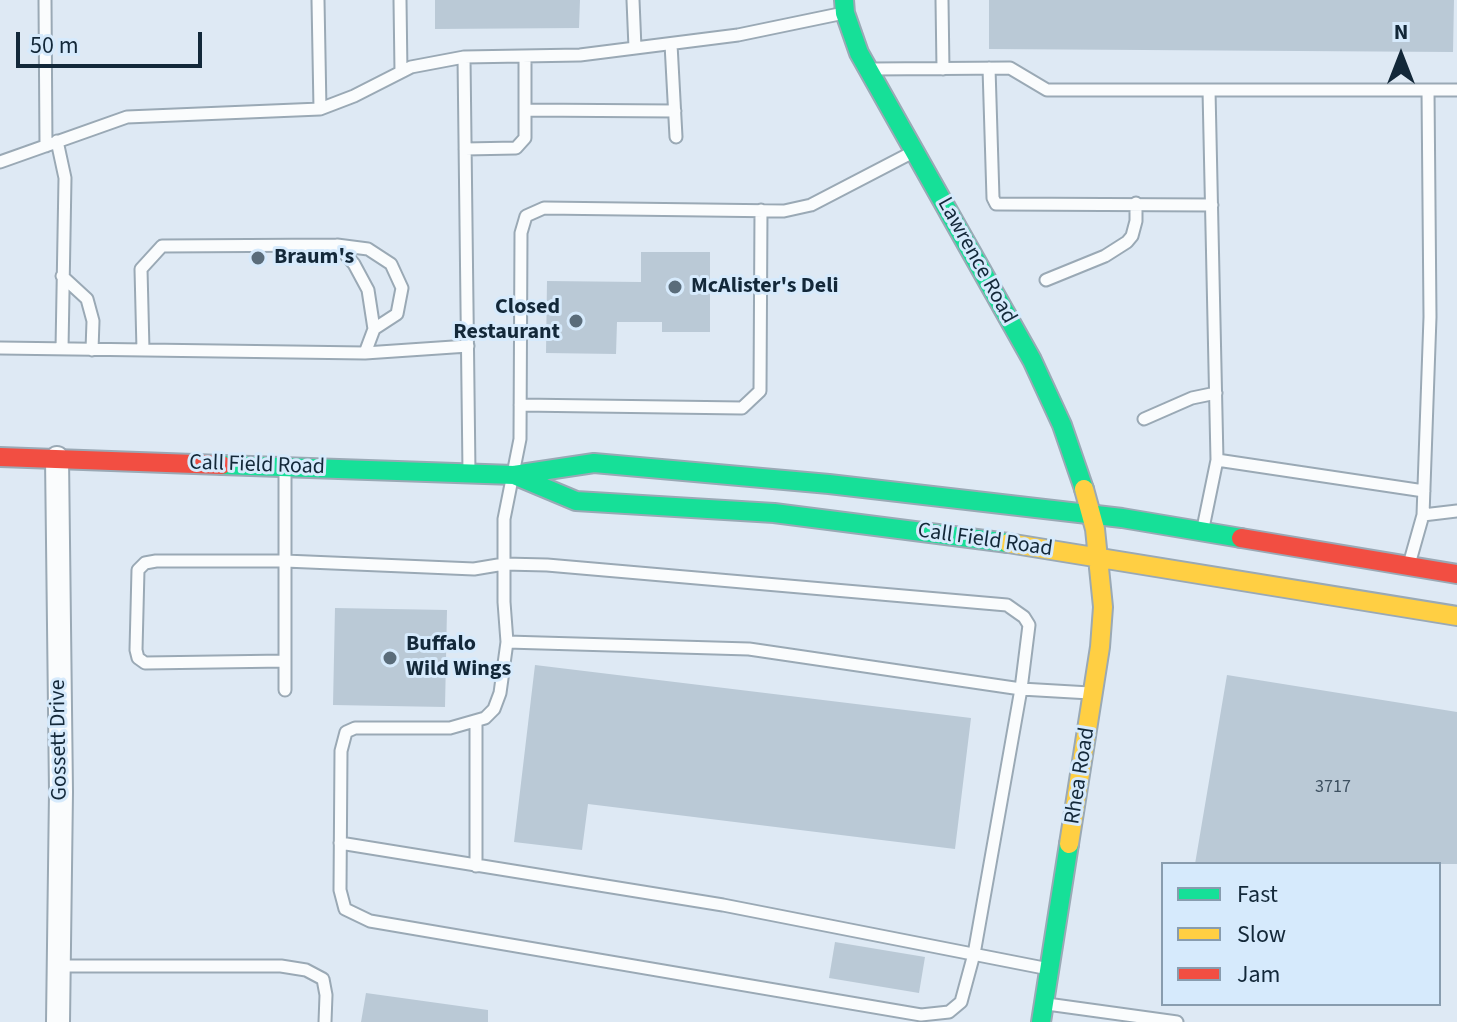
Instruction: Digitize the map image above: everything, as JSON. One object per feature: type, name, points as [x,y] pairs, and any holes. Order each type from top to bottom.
[{"type":"main road","name":"Lawrence Road","points":[[844,6],[859,53],[1032,360],[1062,425],[1093,522]]},
{"type":"main road","name":"Call Field Road","points":[[0,457],[514,475],[594,463],[829,484],[1093,522],[1202,531],[1402,586],[1457,616]]},
{"type":"main road","name":"Call Field Road","points":[[514,475],[576,501],[774,513],[978,538],[1098,558],[1402,586],[1457,574]]},
{"type":"main road","name":"Rhea Road","points":[[1042,1013],[1094,693],[1103,607],[1093,522]]},
{"type":"street","name":"Gossett Drive","points":[[57,458],[61,792],[58,1022]]},
{"type":"lane","points":[[45,0],[51,144],[65,178],[62,349]]},
{"type":"lane","points":[[318,0],[320,109]]},
{"type":"lane","points":[[400,0],[401,72]]},
{"type":"lane","points":[[633,0],[635,48]]},
{"type":"lane","points":[[942,0],[943,69]]},
{"type":"lane","points":[[0,162],[127,117],[320,109],[354,96],[411,67],[464,57],[580,55],[738,35],[844,6]]},
{"type":"lane","points":[[671,44],[676,137]]},
{"type":"lane","points":[[465,149],[516,148],[525,138],[525,56]]},
{"type":"lane","points":[[464,57],[469,474]]},
{"type":"lane","points":[[989,68],[993,198],[996,204],[1212,205]]},
{"type":"lane","points":[[869,69],[1010,68],[1047,90],[1457,90]]},
{"type":"lane","points":[[1202,531],[1217,460],[1209,90]]},
{"type":"lane","points":[[1402,586],[1423,515],[1430,317],[1428,90]]},
{"type":"lane","points":[[525,110],[675,111]]},
{"type":"lane","points":[[285,661],[145,663],[138,658],[136,650],[138,570],[145,563],[285,561],[474,569],[504,564],[547,565],[1007,605],[1024,617],[1029,625],[1021,689],[974,954],[961,1002],[949,1012],[921,1015],[386,923],[356,916],[345,909],[340,890],[342,742],[346,732],[355,728],[450,728],[485,718],[494,709],[500,693],[507,642],[504,564],[504,519],[520,439],[521,233],[526,216],[544,208],[784,211],[811,205],[915,152]]},
{"type":"lane","points":[[1046,280],[1105,256],[1127,242],[1136,221],[1136,203]]},
{"type":"lane","points":[[520,405],[742,408],[760,391],[761,210]]},
{"type":"lane","points":[[337,245],[354,264],[368,290],[374,329],[365,353]]},
{"type":"lane","points":[[143,350],[141,269],[162,246],[337,245],[368,249],[391,264],[402,288],[397,314],[374,329]]},
{"type":"lane","points":[[62,276],[87,299],[93,321],[92,350]]},
{"type":"lane","points":[[0,348],[365,353],[468,346]]},
{"type":"lane","points":[[1144,419],[1192,398],[1216,393]]},
{"type":"lane","points":[[1217,460],[1424,491]]},
{"type":"lane","points":[[285,467],[285,690]]},
{"type":"lane","points":[[1423,515],[1457,511]]},
{"type":"lane","points":[[507,642],[749,649],[1021,689],[1094,693]]},
{"type":"lane","points":[[476,721],[476,866]]},
{"type":"lane","points":[[340,843],[723,905],[1049,969]]},
{"type":"lane","points":[[59,966],[281,966],[306,970],[323,979],[325,1022]]},
{"type":"lane","points":[[1042,1013],[1177,1022]]},
{"type":"building","points":[[435,0],[580,0],[579,28],[435,29]]},
{"type":"building","points":[[989,0],[1454,0],[1453,52],[989,49]]},
{"type":"building","points":[[641,252],[710,252],[710,332],[662,332],[662,322],[617,322],[616,354],[546,353],[547,281],[641,282]]},
{"type":"building","name":"Buffalo Wild Wings","points":[[335,608],[447,610],[445,707],[333,705]]},
{"type":"building","points":[[535,665],[971,718],[955,849],[588,804],[582,850],[514,842]]},
{"type":"building","points":[[1227,675],[1457,712],[1457,864],[1195,862]]},
{"type":"building","points":[[835,942],[925,957],[919,993],[829,978]]},
{"type":"building","points":[[366,993],[488,1010],[488,1022],[361,1022]]},
{"type":"traffic: fast","points":[[844,0],[845,13],[859,53],[1032,360],[1062,425],[1084,489]]},
{"type":"traffic: fast","points":[[222,465],[514,475],[594,463],[829,484],[1122,518],[1241,538]]},
{"type":"traffic: fast","points":[[514,475],[576,501],[774,513],[1008,543]]},
{"type":"traffic: fast","points":[[1041,1022],[1069,844]]},
{"type":"traffic: slow","points":[[1069,844],[1100,647],[1103,607],[1095,529],[1084,489]]},
{"type":"traffic: slow","points":[[1008,543],[1457,616]]},
{"type":"traffic: jam","points":[[0,457],[222,465]]},
{"type":"traffic: jam","points":[[1241,538],[1457,574]]},
{"type":"place","name":"Braum's","points":[[258,258]]},
{"type":"place","name":"McAlister's Deli","points":[[675,287]]},
{"type":"place","name":"Closed Restaurant","points":[[576,321]]},
{"type":"place","name":"Buffalo Wild Wings","points":[[390,658]]}]
